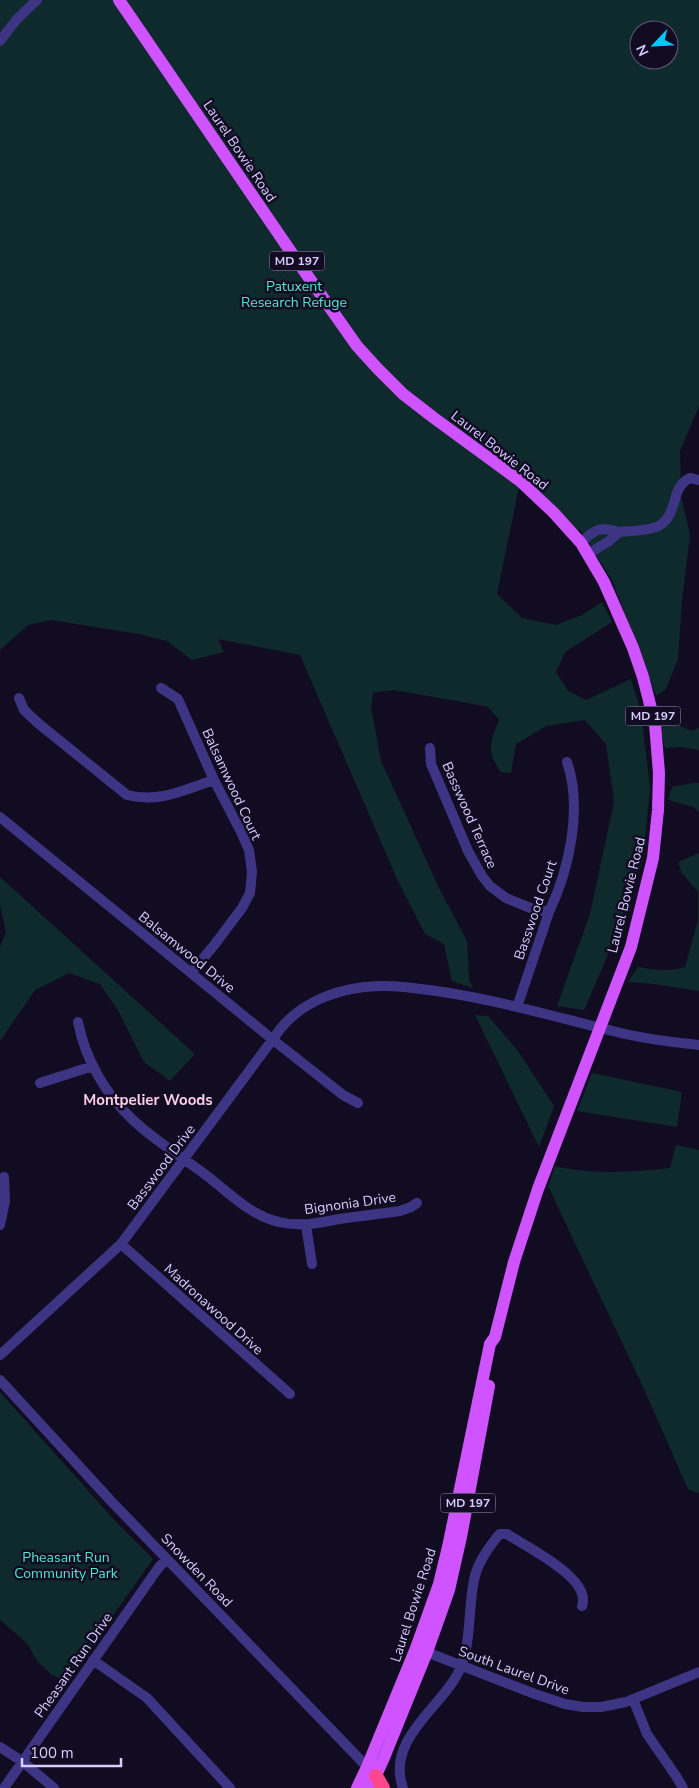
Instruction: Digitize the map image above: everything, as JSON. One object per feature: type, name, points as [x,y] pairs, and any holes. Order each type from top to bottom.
[{"type":"main road","name":"Laurel Bowie Road","points":[[119,0],[357,346],[403,394],[520,481],[553,512],[585,549],[604,582],[618,614],[643,677],[655,724],[659,791],[655,843],[631,947],[533,1204],[514,1262],[495,1337],[490,1344],[442,1569],[422,1650],[374,1780],[357,1788]]},
{"type":"street","points":[[0,41],[17,19],[37,0]]},
{"type":"street","points":[[585,549],[591,533],[598,530],[608,528],[619,532],[660,525],[668,517],[680,485],[690,478],[699,480]]},
{"type":"street","points":[[585,549],[609,541],[619,532]]},
{"type":"street","name":"Balsamwood Court","points":[[161,688],[178,699],[214,780],[241,832],[249,850],[252,864],[250,893],[242,908],[190,973]]},
{"type":"street","points":[[19,698],[24,710],[39,724],[127,795],[142,799],[166,796],[214,780]]},
{"type":"street","name":"Basswood Terrace","points":[[430,748],[431,764],[468,851],[482,876],[490,886],[506,898],[533,909],[549,912]]},
{"type":"street","name":"Basswood Court","points":[[517,1007],[564,871],[574,817],[573,781],[567,762]]},
{"type":"street","name":"Balsamwood Drive","points":[[0,817],[343,1096],[358,1103]]},
{"type":"street","name":"Basswood Drive","points":[[0,1355],[121,1244],[272,1039],[290,1017],[313,1002],[340,992],[360,988],[401,986],[467,996],[600,1028],[699,1045]]},
{"type":"street","name":"Bignonia Drive","points":[[78,1022],[85,1050],[93,1066],[127,1114],[146,1131],[185,1158],[244,1205],[262,1216],[278,1222],[306,1225],[400,1211],[412,1207],[416,1203]]},
{"type":"street","points":[[40,1084],[93,1066]]},
{"type":"street","points":[[0,1225],[5,1201],[4,1177]]},
{"type":"street","points":[[306,1225],[312,1264]]},
{"type":"street","name":"Madronawood Drive","points":[[121,1244],[290,1394]]},
{"type":"street","name":"Snowden Road","points":[[0,1380],[374,1780]]},
{"type":"street","points":[[403,1788],[399,1768],[402,1752],[417,1725],[454,1680],[465,1655],[474,1580],[479,1564],[500,1534],[507,1534],[565,1571],[581,1591],[583,1597],[582,1606]]},
{"type":"street","name":"Pheasant Run Drive","points":[[4,1788],[92,1660],[158,1567],[166,1559]]},
{"type":"street","name":"South Laurel Drive","points":[[422,1650],[535,1694],[575,1706],[600,1706],[633,1699],[699,1672]]},
{"type":"street","points":[[92,1660],[147,1698],[230,1788]]},
{"type":"street","points":[[633,1699],[647,1734],[683,1788]]},
{"type":"street","points":[[0,1747],[23,1762],[54,1788]]},
{"type":"green space","name":"Patuxent Research Refuge","points":[[0,0],[699,0],[699,406],[680,451],[681,496],[690,535],[682,601],[678,659],[666,689],[656,696],[612,580],[580,530],[576,531],[520,482],[497,594],[522,618],[556,625],[582,615],[602,602],[612,622],[565,652],[556,672],[568,691],[586,700],[631,679],[641,712],[650,788],[643,860],[607,957],[584,1010],[557,1006],[590,914],[614,802],[606,744],[585,720],[546,726],[516,744],[511,773],[501,772],[491,752],[493,735],[499,720],[488,707],[393,690],[373,693],[371,708],[381,761],[439,888],[467,941],[469,980],[473,988],[452,981],[444,944],[425,934],[398,881],[300,655],[218,639],[224,652],[192,660],[167,641],[139,634],[51,620],[28,625],[0,650]]},
{"type":"green space","points":[[663,713],[676,724],[691,731],[699,728],[699,750],[681,747],[665,748],[661,731]]},
{"type":"green space","points":[[699,783],[699,812],[693,807],[668,800],[672,787]]},
{"type":"green space","points":[[699,853],[699,991],[628,982],[638,967],[673,970],[685,967],[698,920],[698,892],[682,873],[678,862]]},
{"type":"green space","points":[[0,877],[195,1054],[170,1081],[144,1062],[119,1012],[100,984],[69,973],[35,990],[0,1041],[0,947],[6,932],[0,905]]},
{"type":"green space","points":[[475,1015],[488,1016],[518,1051],[554,1106],[539,1147]]},
{"type":"green space","points":[[592,1073],[682,1092],[677,1127],[577,1111]]},
{"type":"green space","points":[[676,1145],[699,1150],[699,1493],[688,1489],[644,1389],[548,1186],[555,1166],[597,1172],[670,1168]]},
{"type":"green space","name":"Pheasant Run Community Park","points":[[0,1392],[116,1522],[153,1559],[66,1682],[51,1674],[37,1661],[27,1643],[0,1620]]},
{"type":"district","name":"Montpelier Woods","points":[[148,1100]]}]
